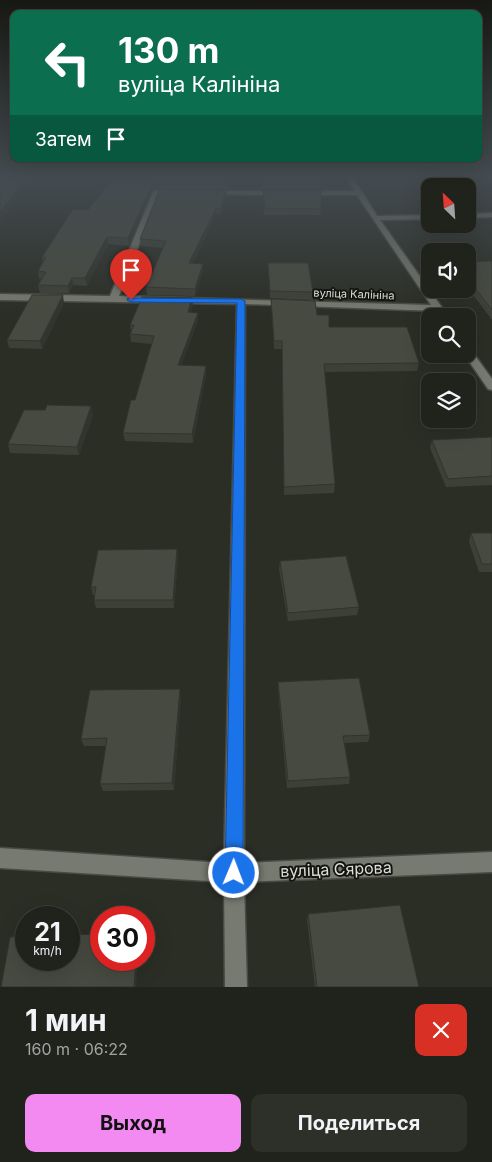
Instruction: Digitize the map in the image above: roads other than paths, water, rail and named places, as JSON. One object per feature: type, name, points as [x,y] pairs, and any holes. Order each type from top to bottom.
[{"type":"street","points":[[113,300],[144,222]]},
{"type":"street","points":[[378,222],[436,308]]},
{"type":"street","name":"вуліца Калініна","points":[[0,297],[241,301],[436,308]]},
{"type":"street","points":[[236,987],[234,873],[241,301]]},
{"type":"street","points":[[476,363],[492,387]]},
{"type":"street","name":"вуліца Сярова","points":[[0,858],[234,873],[492,862]]}]
